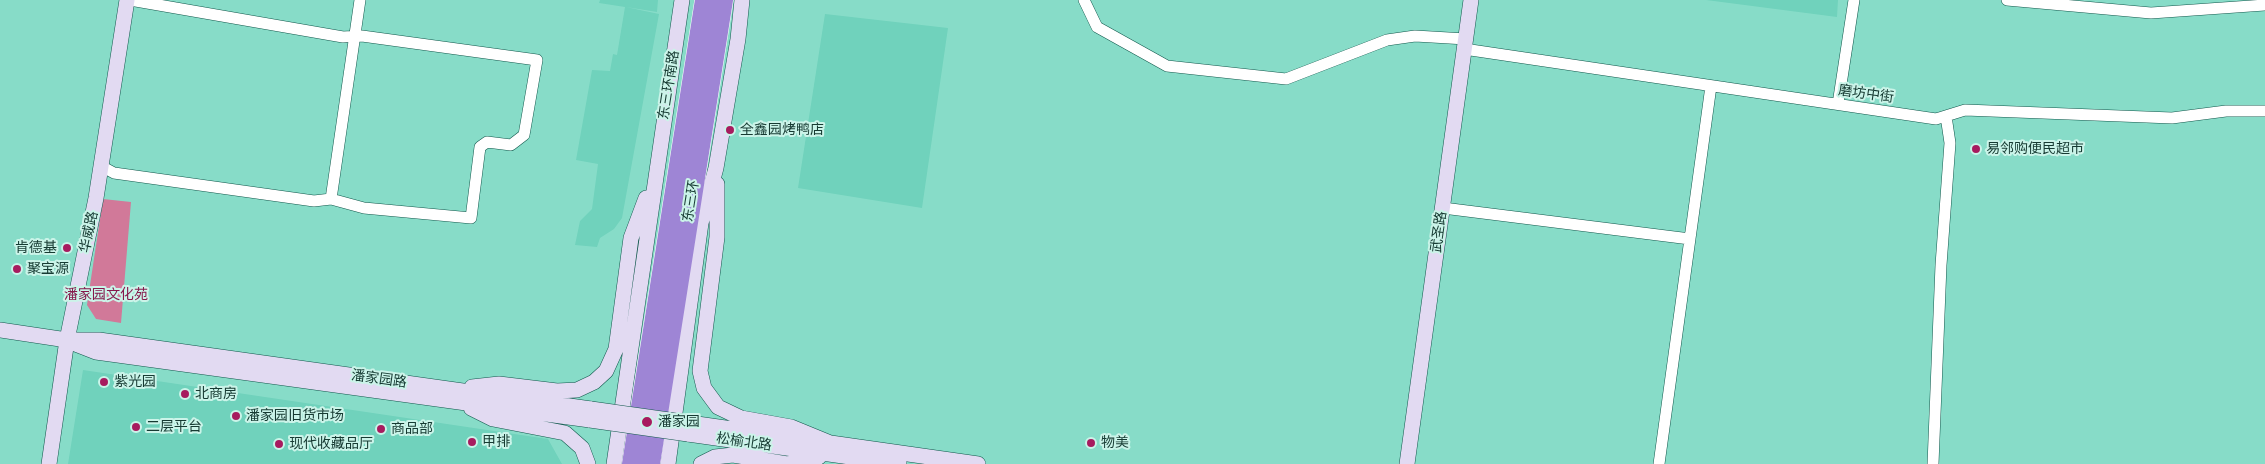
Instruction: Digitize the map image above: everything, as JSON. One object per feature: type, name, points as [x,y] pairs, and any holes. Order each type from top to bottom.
[{"type":"highway","name":"东三环","points":[[651,400],[705,0]]},
{"type":"highway","name":"东三环","points":[[651,400],[723,0]]},
{"type":"highway","points":[[632,464],[646,451],[651,400]]},
{"type":"street","points":[[101,166],[114,173],[314,201],[331,199],[364,208],[471,218],[480,148],[487,142],[511,144],[524,135],[537,60],[343,36],[128,0]]},
{"type":"street","name":"华威路","points":[[49,464],[67,340],[101,166],[128,0]]},
{"type":"street","points":[[331,199],[350,78],[353,36],[360,0]]},
{"type":"street","name":"东三环南路","points":[[656,170],[682,0]]},
{"type":"street","points":[[668,464],[700,223],[716,168],[738,39],[742,0]]},
{"type":"street","name":"磨坊中街","points":[[1084,0],[1097,27],[1167,66],[1286,79],[1387,40],[1415,36],[1711,86],[1936,119],[1965,110],[2172,118],[2226,111],[2265,111]]},
{"type":"street","name":"武圣路","points":[[1407,464],[1471,0]]},
{"type":"street","points":[[1838,104],[1854,0]]},
{"type":"street","points":[[2007,0],[2151,13],[2265,5]]},
{"type":"street","points":[[1659,464],[1711,86]]},
{"type":"street","points":[[1933,464],[1941,265],[1950,143],[1946,116]]},
{"type":"street","points":[[716,168],[717,237],[700,371],[704,388],[718,407],[741,418],[791,427],[830,449]]},
{"type":"street","points":[[452,395],[498,384],[557,391],[577,390],[594,382],[606,370],[616,349],[631,238],[656,170]]},
{"type":"street","points":[[614,464],[656,170]]},
{"type":"street","points":[[1443,208],[1690,240]]},
{"type":"street","name":"潘家园路","points":[[0,330],[67,340],[99,340],[452,395],[590,414]]},
{"type":"street","points":[[452,395],[493,419],[566,433],[582,448],[588,464]]},
{"type":"street","name":"松榆北路","points":[[590,414],[830,449],[978,464]]},
{"type":"street","points":[[701,464],[715,457],[733,455],[787,464],[830,449]]},
{"type":"street","name":"松榆北路","points":[[830,449],[899,464]]},
{"type":"shaded area","points":[[600,0],[658,0],[657,12],[626,7],[659,14],[622,218],[614,229],[600,238],[597,247],[575,245],[580,221],[592,209],[598,164],[576,160],[592,70],[610,71],[613,54],[617,55],[625,7],[599,3]]},
{"type":"shaded area","points":[[1706,0],[1838,0],[1837,17]]},
{"type":"shaded area","points":[[825,14],[948,28],[922,208],[798,188]]},
{"type":"shaded area","name":"潘家园旧货市场","points":[[83,370],[548,439],[562,464],[68,464]]},
{"type":"green space","name":"潘家园文化苑","points":[[103,199],[131,202],[121,323],[96,319],[87,305]]},
{"type":"place","name":"全鑫园烤鸭店","points":[[730,130]]},
{"type":"place","name":"易邻购便民超市","points":[[1976,149]]},
{"type":"place","name":"肯德基","points":[[67,248]]},
{"type":"place","name":"聚宝源","points":[[17,269]]},
{"type":"place","name":"紫光园","points":[[104,382]]},
{"type":"place","name":"北商房","points":[[185,394]]},
{"type":"place","name":"潘家园旧货市场","points":[[236,416]]},
{"type":"place","name":"潘家园","points":[[647,422]]},
{"type":"place","name":"二层平台","points":[[136,427]]},
{"type":"place","name":"商品部","points":[[381,429]]},
{"type":"place","name":"甲排","points":[[472,442]]},
{"type":"place","name":"物美","points":[[1091,443]]},
{"type":"place","name":"现代收藏品厅","points":[[279,444]]}]
